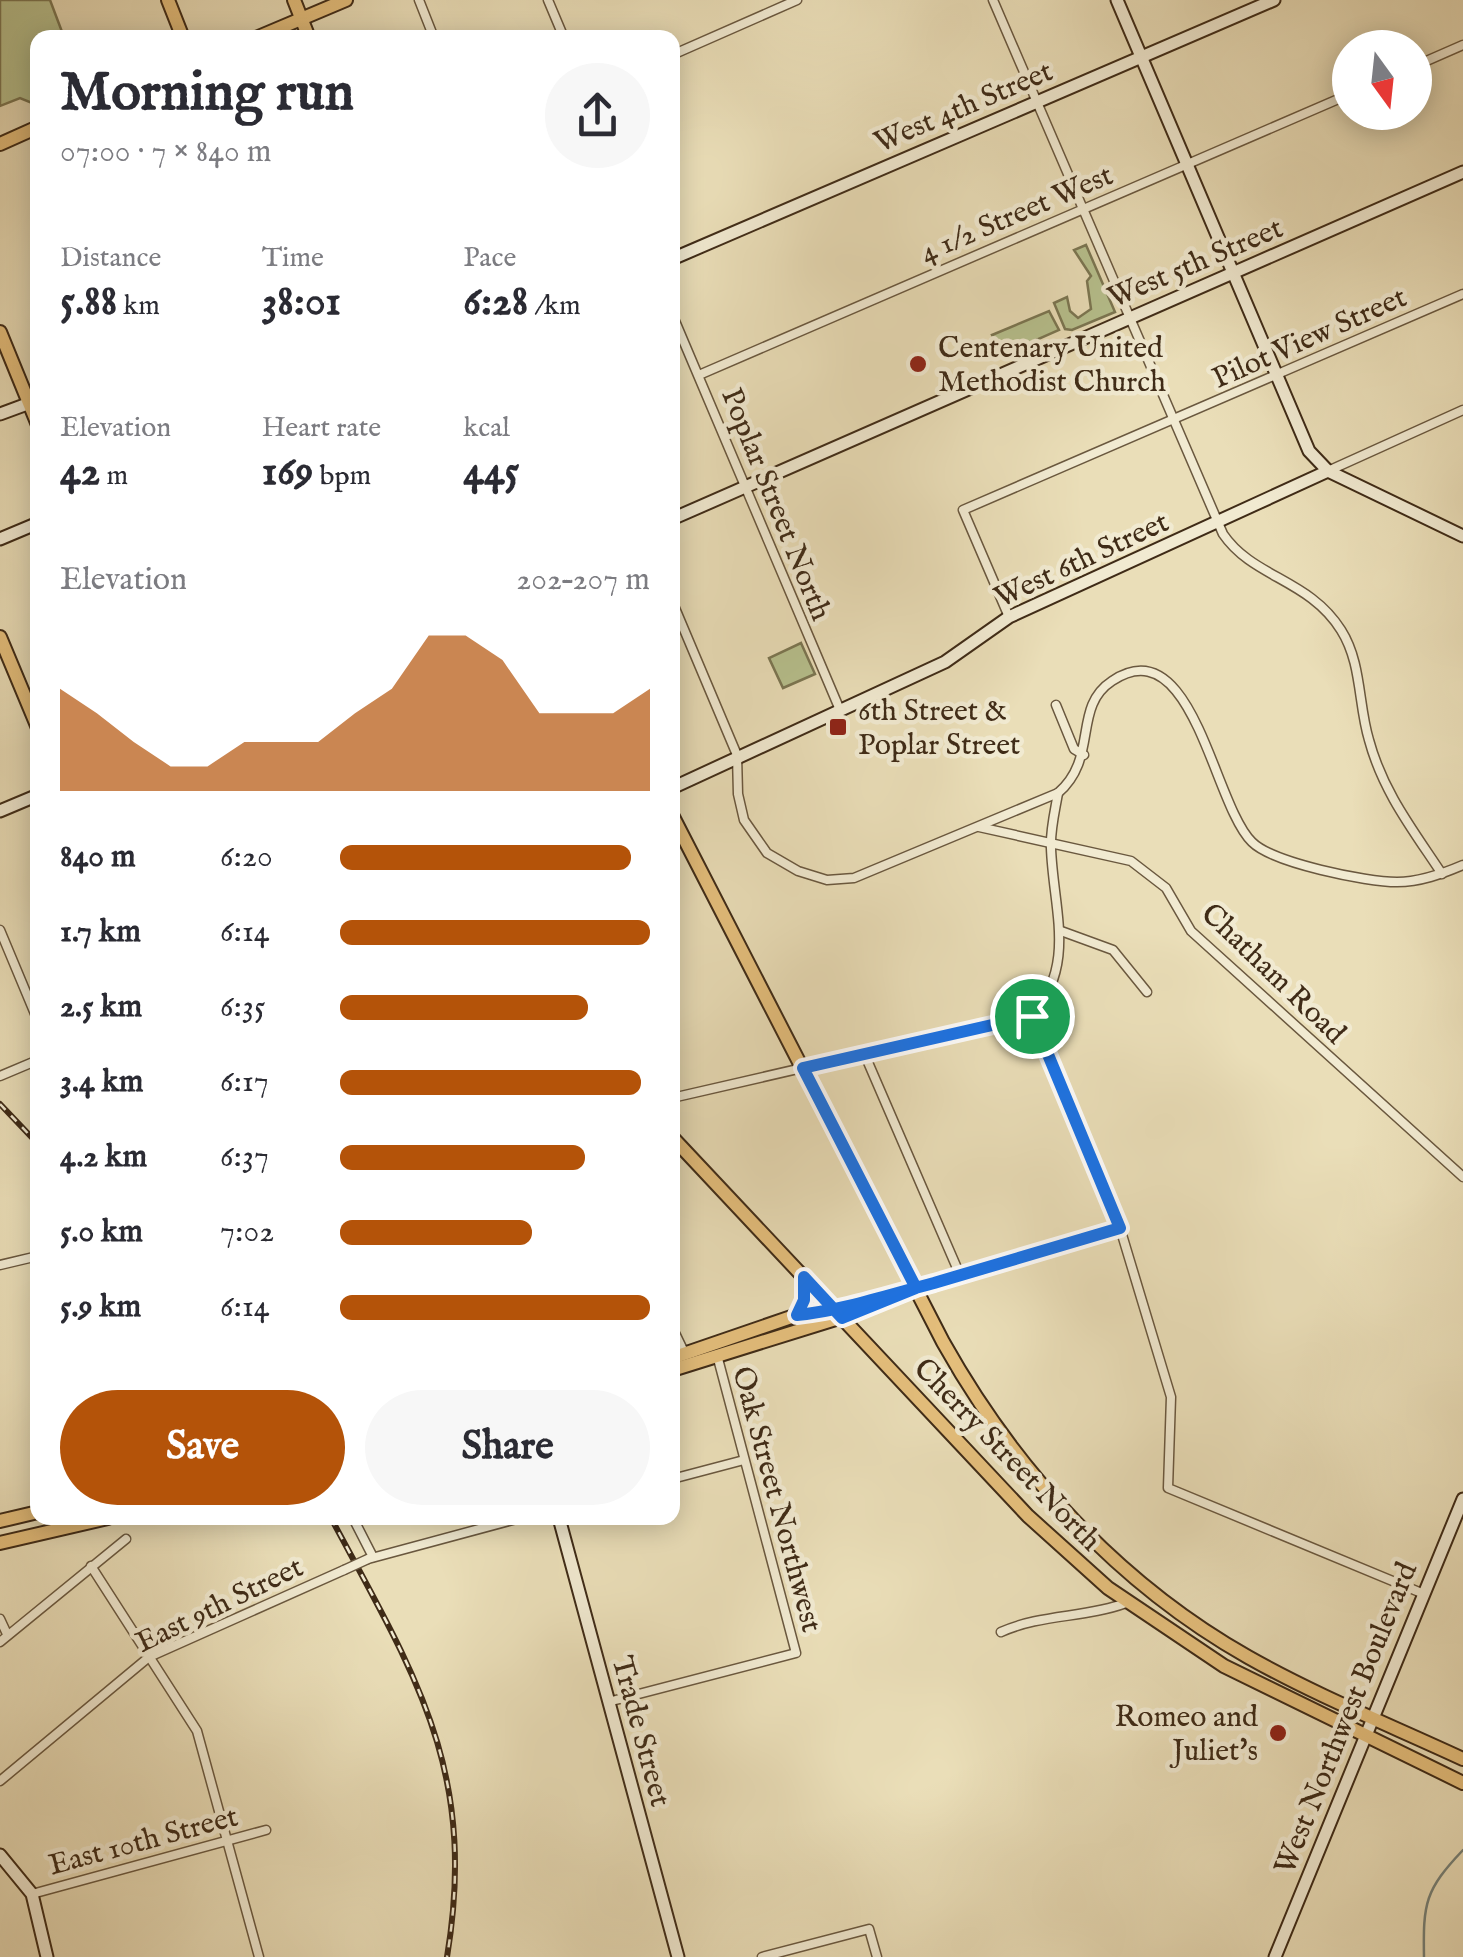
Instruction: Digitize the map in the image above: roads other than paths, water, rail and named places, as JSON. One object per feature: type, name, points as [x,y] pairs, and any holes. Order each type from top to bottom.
[{"type":"main road","points":[[168,0],[180,30]]},
{"type":"main road","points":[[294,0],[306,30]]},
{"type":"main road","points":[[275,30],[346,0]]},
{"type":"main road","points":[[1117,0],[1310,451],[1328,471],[1462,536]]},
{"type":"main road","name":"West 4th Street","points":[[680,256],[1142,57],[1242,6],[1274,0]]},
{"type":"main road","points":[[0,144],[30,131]]},
{"type":"main road","name":"West 5th Street","points":[[680,515],[1463,172]]},
{"type":"main road","points":[[0,332],[30,393]]},
{"type":"main road","points":[[0,414],[30,403]]},
{"type":"main road","name":"West 6th Street","points":[[680,784],[945,662],[1009,616],[1328,471]]},
{"type":"main road","points":[[0,539],[30,526]]},
{"type":"main road","points":[[0,637],[30,709]]},
{"type":"main road","points":[[0,811],[30,798]]},
{"type":"main road","points":[[680,830],[916,1288],[998,1431],[1048,1494],[1104,1550],[1166,1602],[1230,1647],[1463,1759]]},
{"type":"main road","name":"Cherry Street North","points":[[680,1145],[1028,1516],[1127,1602],[1224,1666],[1463,1783]]},
{"type":"main road","points":[[797,1315],[804,1300],[804,1277]]},
{"type":"main road","points":[[680,1368],[916,1288]]},
{"type":"main road","points":[[680,1356],[797,1315],[838,1314]]},
{"type":"main road","name":"West Northwest Boulevard","points":[[1275,1957],[1463,1499]]},
{"type":"main road","points":[[0,1521],[30,1514]]},
{"type":"main road","points":[[0,1543],[78,1525]]},
{"type":"main road","name":"Trade Street","points":[[561,1525],[678,1957]]},
{"type":"main road","points":[[0,1854],[5,1869],[32,1894],[47,1957]]},
{"type":"street","points":[[419,0],[431,30]]},
{"type":"street","points":[[548,0],[561,30]]},
{"type":"street","points":[[680,52],[798,0]]},
{"type":"street","points":[[993,0],[1218,523],[1228,541],[1248,558],[1310,594],[1344,634],[1355,664],[1365,725],[1380,772],[1392,800],[1442,874]]},
{"type":"street","points":[[1432,59],[1463,45]]},
{"type":"street","name":"4 1/2 Street West","points":[[700,375],[1332,102]]},
{"type":"street","name":"Pilot View Street","points":[[1009,616],[963,510],[1463,294]]},
{"type":"street","name":"Poplar Street North","points":[[680,331],[841,711]]},
{"type":"street","name":"West 6th Street","points":[[1328,471],[1463,410]]},
{"type":"street","points":[[680,620],[738,755],[738,794],[744,820],[758,843],[784,864],[827,880],[854,878],[1058,793],[1074,778],[1084,755],[1088,716],[1104,687],[1127,674],[1158,675],[1183,694],[1234,818],[1259,848],[1288,860],[1388,882],[1442,874],[1463,866]]},
{"type":"street","points":[[1056,704],[1074,749],[1084,755]]},
{"type":"street","points":[[680,1096],[1032,1016],[1054,981],[1061,931],[1050,846],[1058,793]]},
{"type":"street","name":"Chatham Road","points":[[978,827],[1050,846],[1118,857],[1157,879],[1191,931],[1463,1177]]},
{"type":"street","points":[[0,930],[30,1002]]},
{"type":"street","points":[[1061,931],[1113,950],[1147,992]]},
{"type":"street","points":[[1032,1016],[1120,1228],[1171,1398],[1168,1488],[1424,1594]]},
{"type":"street","points":[[864,1053],[960,1275]]},
{"type":"street","points":[[0,1076],[30,1063]]},
{"type":"street","points":[[916,1288],[1120,1228]]},
{"type":"street","points":[[0,1265],[30,1258]]},
{"type":"street","name":"Oak Street Northwest","points":[[608,1702],[796,1653],[717,1356]]},
{"type":"street","points":[[680,1477],[744,1460]]},
{"type":"street","points":[[357,1525],[370,1558]]},
{"type":"street","name":"East 9th Street","points":[[0,1781],[150,1658],[370,1558],[494,1525]]},
{"type":"street","points":[[0,1619],[4,1638],[126,1538]]},
{"type":"street","points":[[91,1566],[196,1731],[258,1957]]},
{"type":"street","points":[[1000,1632],[1029,1620],[1108,1609],[1127,1602]]},
{"type":"street","name":"East 10th Street","points":[[32,1894],[266,1830]]},
{"type":"street","points":[[762,1957],[869,1929],[877,1957]]},
{"type":"waterway","points":[[1424,1957],[1429,1898],[1463,1850]]},
{"type":"railway","points":[[0,1104],[30,1136]]},
{"type":"railway","points":[[335,1525],[413,1677],[446,1777],[454,1832],[454,1891],[447,1957]]},
{"type":"place","name":"Centenary United Methodist Church","points":[[918,364]]},
{"type":"place","name":"6th Street & Poplar Street","points":[[838,727]]},
{"type":"place","name":"Romeo and Juliet's","points":[[1278,1733]]}]
